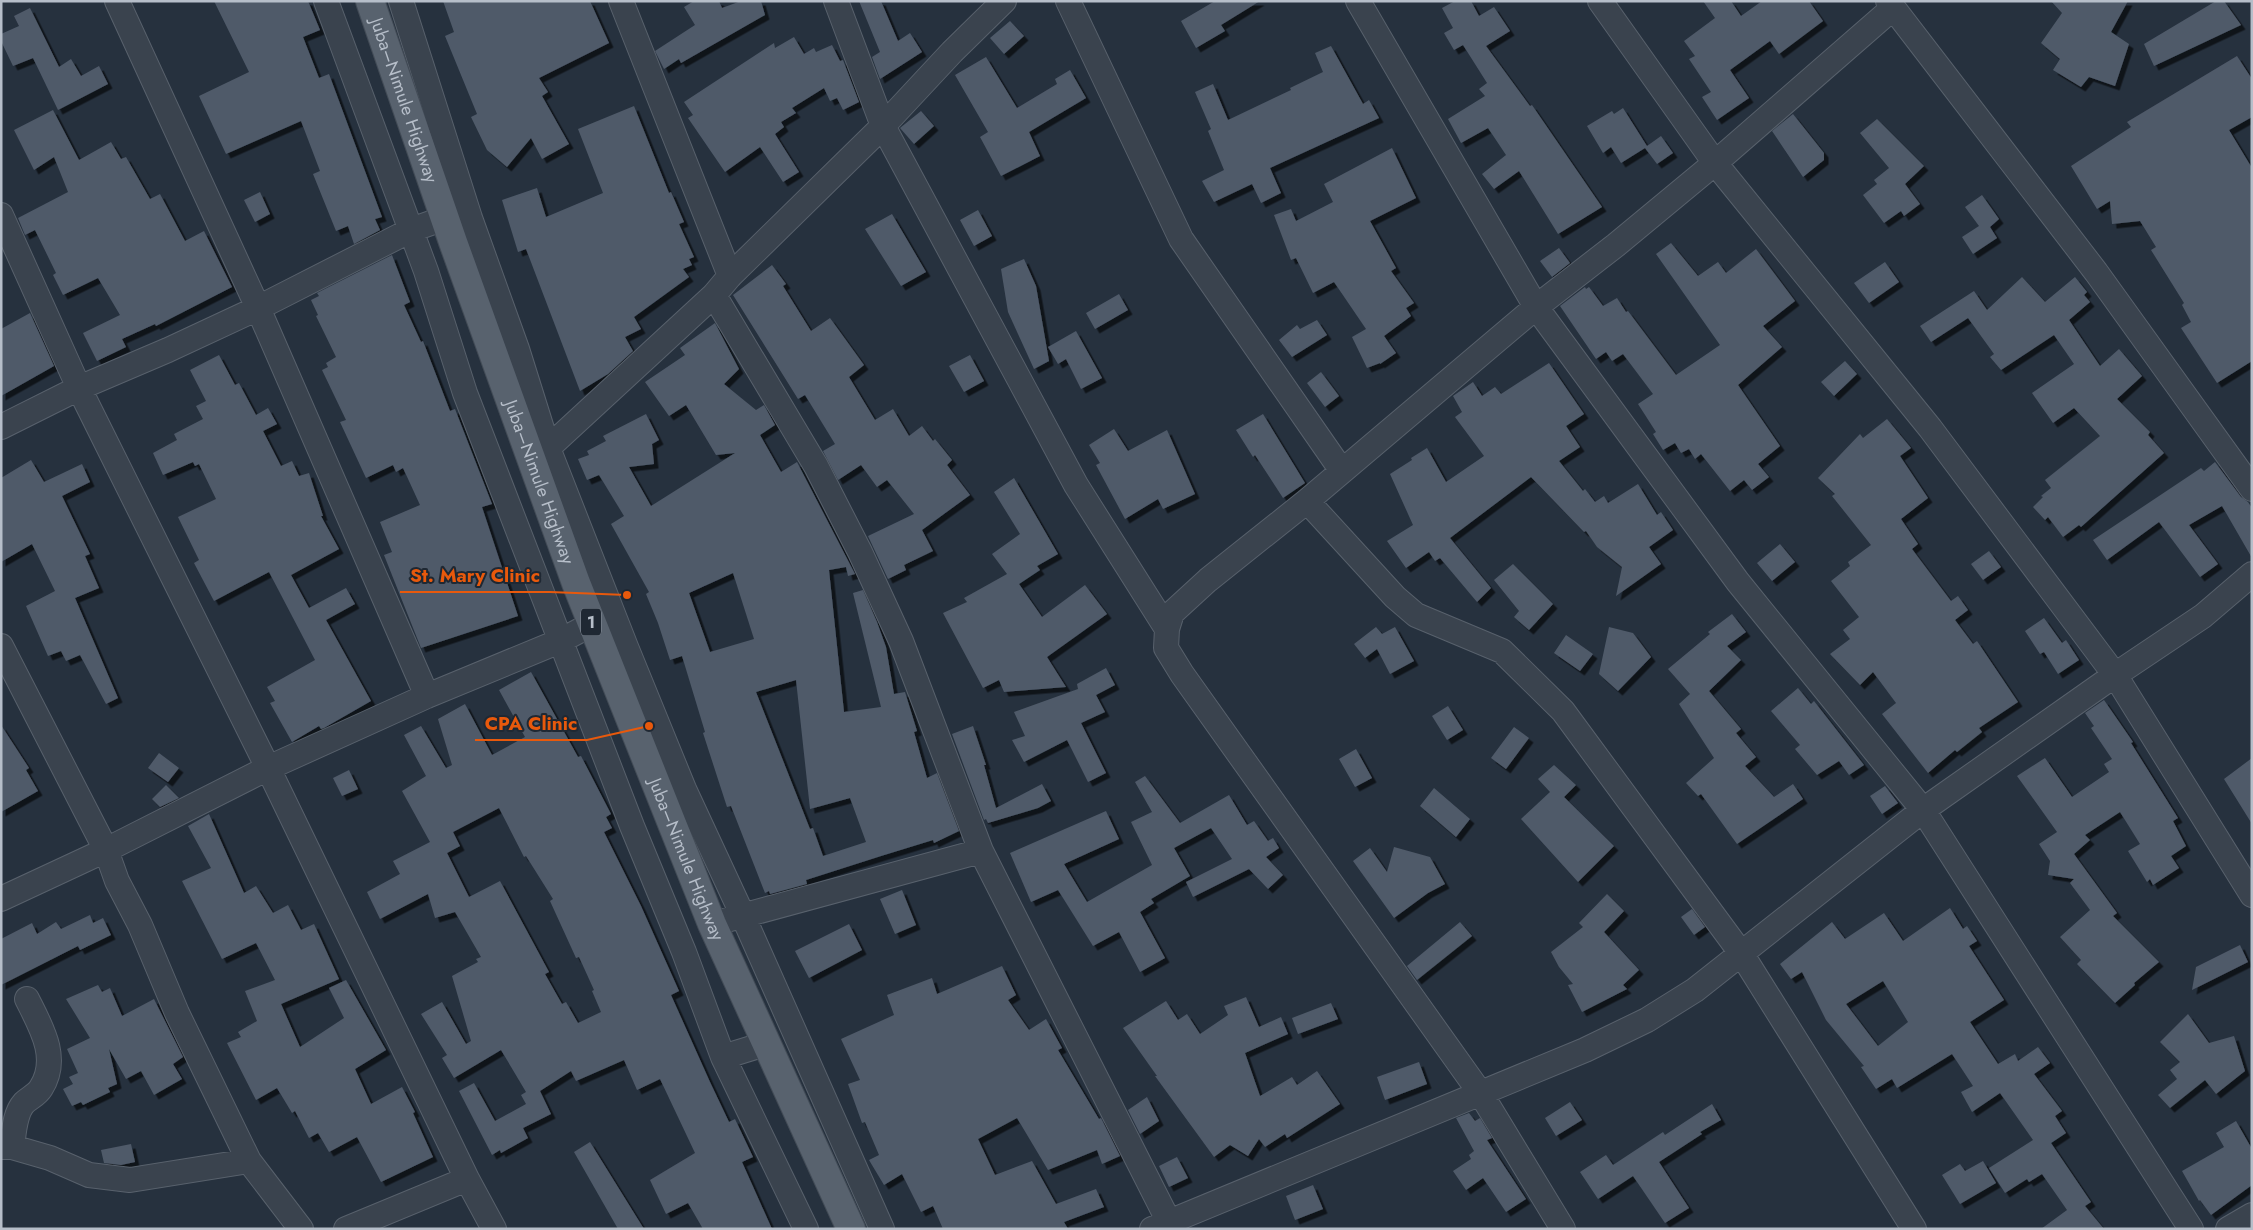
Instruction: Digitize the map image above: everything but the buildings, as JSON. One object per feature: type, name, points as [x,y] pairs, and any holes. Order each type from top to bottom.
[{"type":"main road","name":"Juba–Nimule Highway","points":[[370,1],[445,218],[540,458],[592,624],[712,924],[765,1044],[851,1229]]},
{"type":"street","points":[[118,1],[258,308],[427,696]]},
{"type":"street","points":[[326,1],[411,230],[465,393],[560,641],[724,1057],[806,1229]]},
{"type":"street","points":[[401,1],[470,218],[517,349],[540,458],[684,789],[743,916],[882,1229]]},
{"type":"street","points":[[621,1],[730,276]]},
{"type":"street","points":[[836,1],[883,126],[1076,485],[1167,629]]},
{"type":"street","points":[[540,458],[714,295],[730,276],[883,126],[952,52],[1004,1]]},
{"type":"street","points":[[1068,1],[1181,239],[1342,471]]},
{"type":"street","points":[[1358,1],[1536,307],[1738,582],[1922,810],[2191,1229]]},
{"type":"street","points":[[1600,1],[1715,163],[1930,428],[2115,675],[2252,895]]},
{"type":"street","points":[[1562,1229],[1481,1094],[1182,674],[1166,648],[1167,629],[1172,614],[1208,580],[1307,501],[1536,307],[1616,245],[1715,163],[1890,5],[2096,272],[2252,489]]},
{"type":"street","points":[[1,214],[79,388],[268,768],[467,1179],[494,1229]]},
{"type":"street","points":[[1,428],[79,388],[168,350],[258,308],[411,230],[445,218]]},
{"type":"street","points":[[714,295],[816,466],[860,552],[901,641],[981,851],[1161,1225],[1481,1094],[1585,1050],[1647,1020],[1695,990],[1922,810],[2202,616],[2252,574]]},
{"type":"street","points":[[1307,501],[1395,597],[1416,615],[1502,651],[1563,712],[1741,953],[1914,1229]]},
{"type":"street","points":[[1,899],[106,850],[268,768],[427,696],[560,641],[592,624]]},
{"type":"street","points":[[1,646],[106,850],[117,881],[140,925],[178,1014],[249,1161],[300,1229]]},
{"type":"street","points":[[712,924],[981,851]]},
{"type":"street","points":[[27,999],[48,1048],[49,1071],[40,1090],[22,1105],[7,1147],[50,1158],[89,1175],[130,1180],[249,1161]]},
{"type":"street","points":[[724,1057],[765,1044]]},
{"type":"street","points":[[346,1229],[467,1179]]},
{"type":"street","points":[[2228,1229],[2252,1215]]},
{"type":"place","name":"St. Mary Clinic","points":[[627,595]]},
{"type":"place","name":"CPA Clinic","points":[[649,726]]}]
